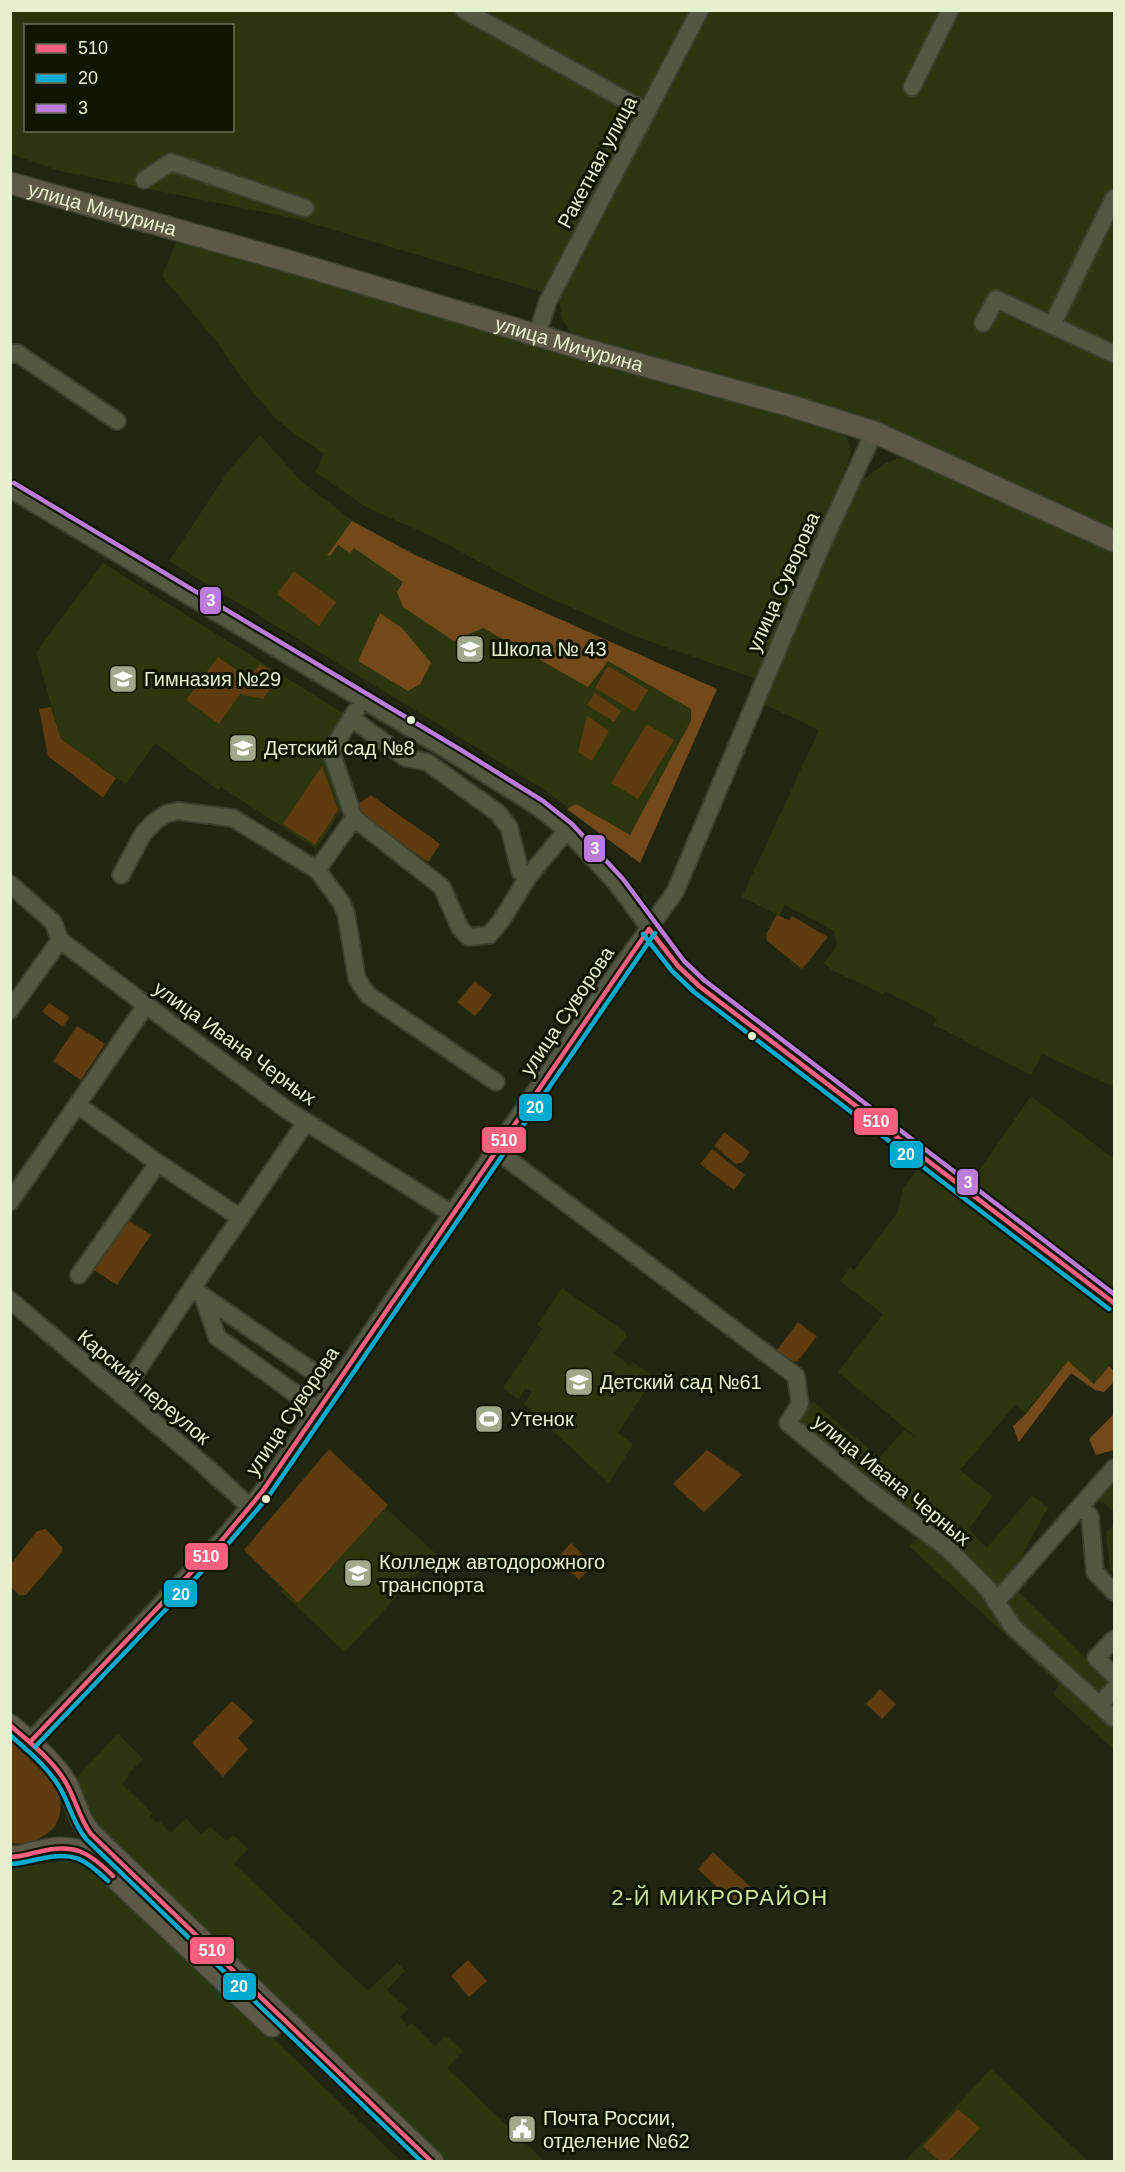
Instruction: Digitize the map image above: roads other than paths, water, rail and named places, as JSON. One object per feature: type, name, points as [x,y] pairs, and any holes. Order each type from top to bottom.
[{"type":"main road","name":"улица Мичурина","points":[[10,183],[288,261],[874,432],[1114,541]]},
{"type":"main road","points":[[10,1725],[58,1771],[67,1786],[80,1819],[91,1834],[433,2162]]},
{"type":"main road","points":[[13,1858],[63,1847],[77,1849],[92,1856],[413,2162]]},
{"type":"street","points":[[464,10],[647,112]]},
{"type":"street","name":"Ракетная улица","points":[[537,335],[548,301],[700,10]]},
{"type":"street","points":[[912,87],[950,10]]},
{"type":"street","points":[[144,180],[171,162],[305,208]]},
{"type":"street","points":[[1052,325],[1114,198]]},
{"type":"street","points":[[983,323],[996,299],[1114,354]]},
{"type":"street","points":[[10,354],[17,353],[117,421]]},
{"type":"street","name":"улица Суворова","points":[[30,1743],[222,1540],[262,1492],[675,892],[820,547],[874,432]]},
{"type":"street","points":[[10,489],[538,807],[567,830],[617,884],[678,966],[699,986],[1114,1303]]},
{"type":"street","points":[[363,700],[331,751],[354,818],[442,886],[460,928],[470,937],[489,935],[501,921],[528,878],[567,830]]},
{"type":"street","points":[[351,718],[406,758],[427,762],[498,813],[509,827],[520,871],[528,878]]},
{"type":"street","points":[[121,875],[143,834],[154,822],[166,814],[178,811],[233,818],[317,870],[341,902],[346,913],[357,979],[368,995],[495,1082]]},
{"type":"street","points":[[317,870],[354,818]]},
{"type":"street","name":"улица Ивана Черных","points":[[10,884],[53,922],[60,940],[147,1005],[306,1122],[454,1215]]},
{"type":"street","points":[[10,1010],[60,940]]},
{"type":"street","points":[[10,1202],[79,1106],[147,1005]]},
{"type":"street","points":[[79,1106],[158,1163],[241,1218]]},
{"type":"street","points":[[120,1395],[197,1292],[241,1218],[306,1122]]},
{"type":"street","name":"улица Ивана Черных","points":[[497,1151],[796,1376],[800,1404],[789,1423],[873,1493],[947,1548],[988,1589],[1013,1627],[1114,1718]]},
{"type":"street","points":[[79,1275],[158,1163]]},
{"type":"street","points":[[197,1292],[334,1386]]},
{"type":"street","points":[[197,1292],[217,1337],[318,1410]]},
{"type":"street","name":"Карский переулок","points":[[10,1300],[203,1464],[250,1507]]},
{"type":"street","points":[[996,1602],[1114,1468]]},
{"type":"street","points":[[1080,1507],[1090,1516],[1095,1572],[1114,1592]]},
{"type":"street","points":[[1114,1639],[1096,1658],[1114,1675]]},
{"type":"street","points":[[1100,1705],[1114,1689]]},
{"type":"place","name":"Школа № 43","points":[[470,649]]},
{"type":"place","name":"Гимназия №29","points":[[123,679]]},
{"type":"place","name":"Детский сад №8","points":[[243,748]]},
{"type":"place","name":"Детский сад №61","points":[[579,1382]]},
{"type":"place","name":"Утенок","points":[[489,1419]]},
{"type":"place","name":"Колледж автодорожного транспорта","points":[[358,1573]]},
{"type":"place","name":"Почта России, отделение №62","points":[[522,2129]]},
{"type":"district","name":"2-Й МИКРОРАЙОН","points":[[720,1897]]}]
